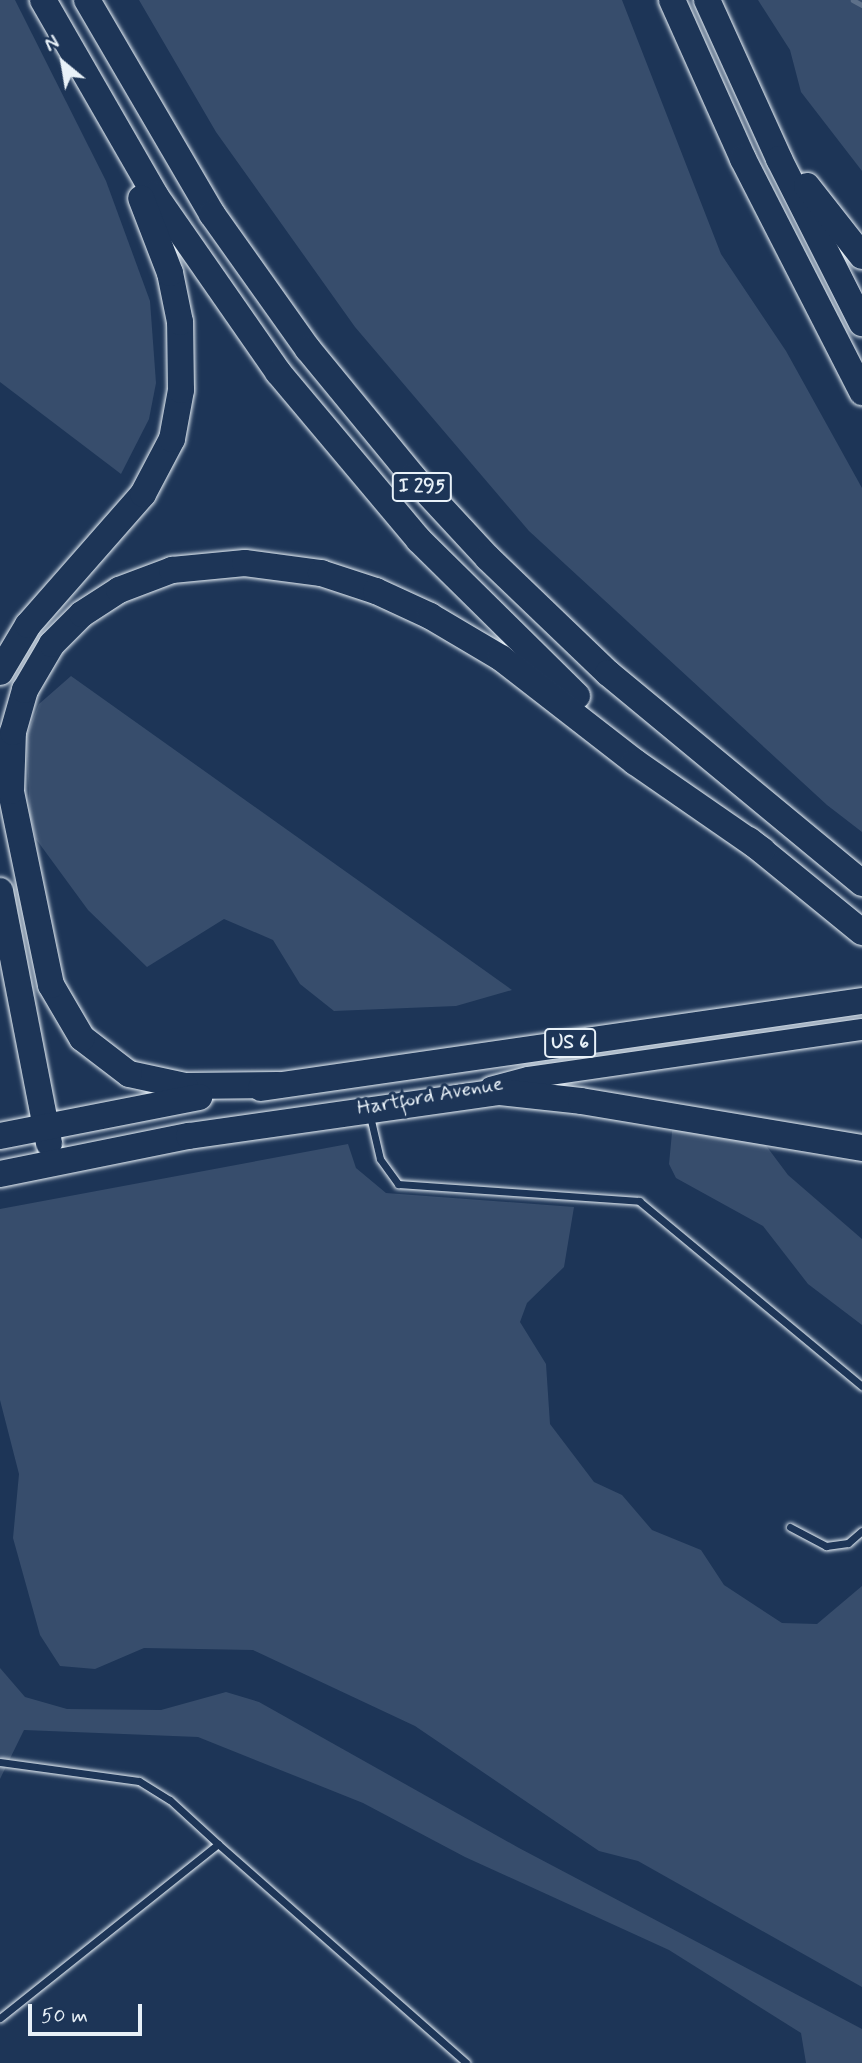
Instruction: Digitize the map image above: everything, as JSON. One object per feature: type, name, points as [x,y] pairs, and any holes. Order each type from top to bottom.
[{"type":"highway","points":[[43,0],[97,101],[216,288],[278,372],[382,499],[455,579],[574,693],[862,932]]},
{"type":"highway","name":"I 295","points":[[86,0],[220,225],[308,349],[413,477],[488,558],[608,673],[862,883]]},
{"type":"highway","points":[[672,0],[743,159],[862,392]]},
{"type":"highway","points":[[709,4],[807,187],[862,256]]},
{"type":"highway","points":[[709,4],[779,159],[862,323]]},
{"type":"highway","points":[[0,672],[28,625],[152,481],[173,439],[180,406],[180,331],[170,273],[97,101]]},
{"type":"highway","points":[[278,1085],[185,1086],[129,1074],[82,1038],[51,985],[11,791],[13,732],[25,690],[52,644],[82,614],[119,590],[172,570],[245,563],[309,570],[376,591],[430,616],[501,658],[635,762],[762,850]]},
{"type":"highway","points":[[0,891],[53,1163]]},
{"type":"highway","name":"Hartford Avenue","points":[[0,1136],[278,1085],[862,1001]]},
{"type":"highway","points":[[454,1097],[536,1094],[862,1148]]},
{"type":"highway","name":"Hartford Avenue","points":[[0,1174],[166,1140],[454,1097]]},
{"type":"main road","name":"Hartford Avenue","points":[[454,1097],[528,1077],[862,1029]]},
{"type":"lane","points":[[369,1109],[380,1159],[398,1184],[639,1201],[862,1386]]},
{"type":"lane","points":[[790,1527],[827,1546],[848,1543],[862,1531]]},
{"type":"lane","points":[[0,1762],[139,1781],[170,1800],[466,2063]]},
{"type":"lane","points":[[0,2018],[218,1844]]},
{"type":"shaded area","points":[[0,0],[15,0],[106,181],[150,301],[156,383],[149,419],[121,474],[0,382]]},
{"type":"shaded area","points":[[139,0],[622,0],[721,254],[786,351],[862,488],[862,832],[827,805],[529,531],[355,327],[216,132]]},
{"type":"shaded area","points":[[758,0],[862,0],[862,171],[801,92],[790,50]]},
{"type":"shaded area","points":[[71,676],[512,990],[456,1006],[334,1011],[300,984],[273,940],[224,919],[147,967],[88,910],[36,839],[30,815],[26,737],[39,704]]},
{"type":"shaded area","points":[[673,1122],[758,1135],[788,1175],[862,1239],[862,1325],[808,1284],[763,1226],[676,1178],[669,1164]]},
{"type":"shaded area","points":[[348,1144],[356,1168],[386,1193],[574,1207],[564,1267],[527,1303],[520,1322],[546,1364],[550,1424],[594,1482],[622,1495],[652,1530],[701,1550],[724,1585],[782,1623],[817,1624],[862,1586],[862,1987],[638,1861],[599,1851],[415,1726],[253,1650],[144,1648],[95,1669],[60,1666],[40,1635],[13,1538],[19,1474],[0,1400],[0,1209]]},
{"type":"shaded area","points":[[0,1668],[25,1697],[67,1709],[161,1710],[226,1692],[259,1702],[519,1848],[862,2029],[862,2063],[806,2063],[801,2033],[669,1950],[465,1857],[363,1803],[198,1737],[24,1730],[0,1779]]},
{"type":"waterway","points":[[853,0],[862,5]]}]
